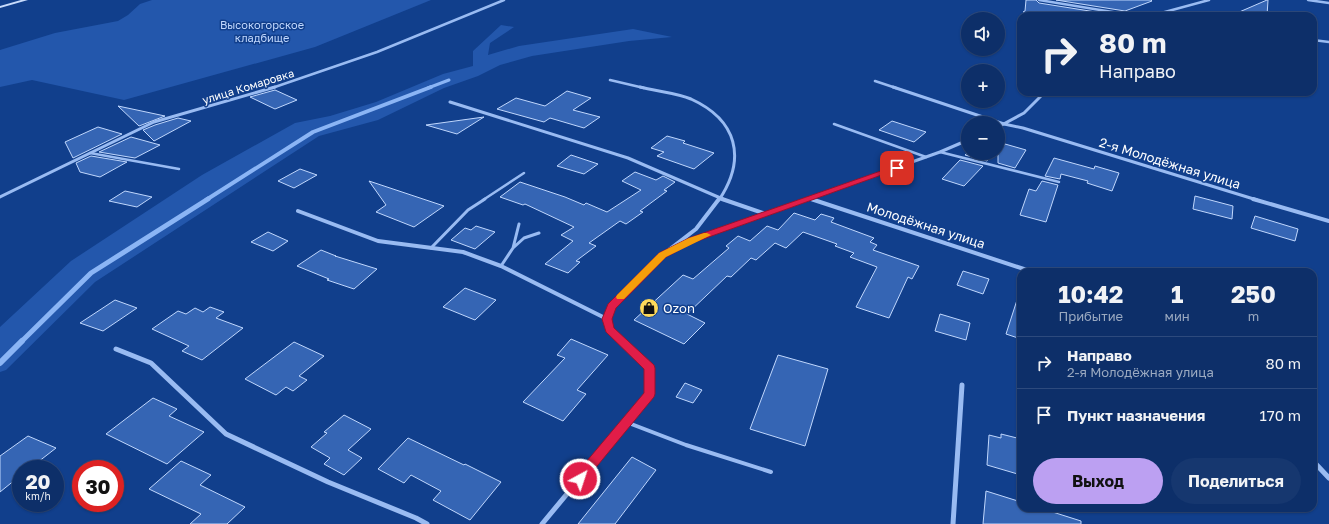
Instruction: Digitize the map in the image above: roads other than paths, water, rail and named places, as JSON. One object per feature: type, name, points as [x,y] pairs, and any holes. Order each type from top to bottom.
[{"type":"street","points":[[0,7],[26,0]]},
{"type":"street","name":"улица Комаровка","points":[[0,197],[154,122],[293,82],[377,52],[504,0]]},
{"type":"street","points":[[1039,0],[1112,12]]},
{"type":"street","points":[[1166,12],[1209,0]]},
{"type":"street","points":[[1308,0],[1329,3]]},
{"type":"street","points":[[1317,40],[1329,42]]},
{"type":"street","points":[[542,524],[650,394],[650,368],[610,329],[607,319],[612,306],[663,255],[696,229],[720,198],[732,173],[735,159],[734,145],[728,129],[716,114],[690,99],[610,80]]},
{"type":"street","name":"2-я Молодёжная улица","points":[[875,81],[980,116]]},
{"type":"street","points":[[1005,124],[1021,116],[1042,96]]},
{"type":"street","points":[[450,102],[628,158],[720,198],[766,214]]},
{"type":"street","name":"2-я Молодёжная улица","points":[[1005,124],[1023,128],[1189,180],[1329,221]]},
{"type":"street","points":[[663,255],[692,240],[811,199],[961,143]]},
{"type":"street","name":"Молодёжная улица","points":[[811,199],[1021,268]]},
{"type":"street","points":[[298,211],[378,241],[463,252],[501,266],[607,319]]},
{"type":"street","points":[[116,349],[151,363],[226,434],[328,482],[416,518],[427,524]]},
{"type":"street","points":[[953,524],[962,385]]},
{"type":"street","points":[[1317,465],[1329,478]]},
{"type":"lane","points":[[834,124],[926,157]]},
{"type":"lane","points":[[940,152],[1059,182]]},
{"type":"lane","points":[[90,153],[179,169]]},
{"type":"lane","points":[[431,248],[468,210],[524,173]]},
{"type":"lane","points":[[513,248],[519,224]]},
{"type":"lane","points":[[501,266],[513,248],[524,238],[539,233]]},
{"type":"lane","points":[[626,422],[686,445],[771,472]]},
{"type":"waterway","points":[[428,88],[449,80]]},
{"type":"waterway","points":[[206,200],[313,132],[431,87]]},
{"type":"waterway","points":[[21,342],[91,273],[208,199]]},
{"type":"waterway","points":[[0,363],[21,342]]},
{"type":"place","name":"Ozon","points":[[649,308]]},
{"type":"park label","name":"Высокогорское кладбище","points":[[262,30]]}]
